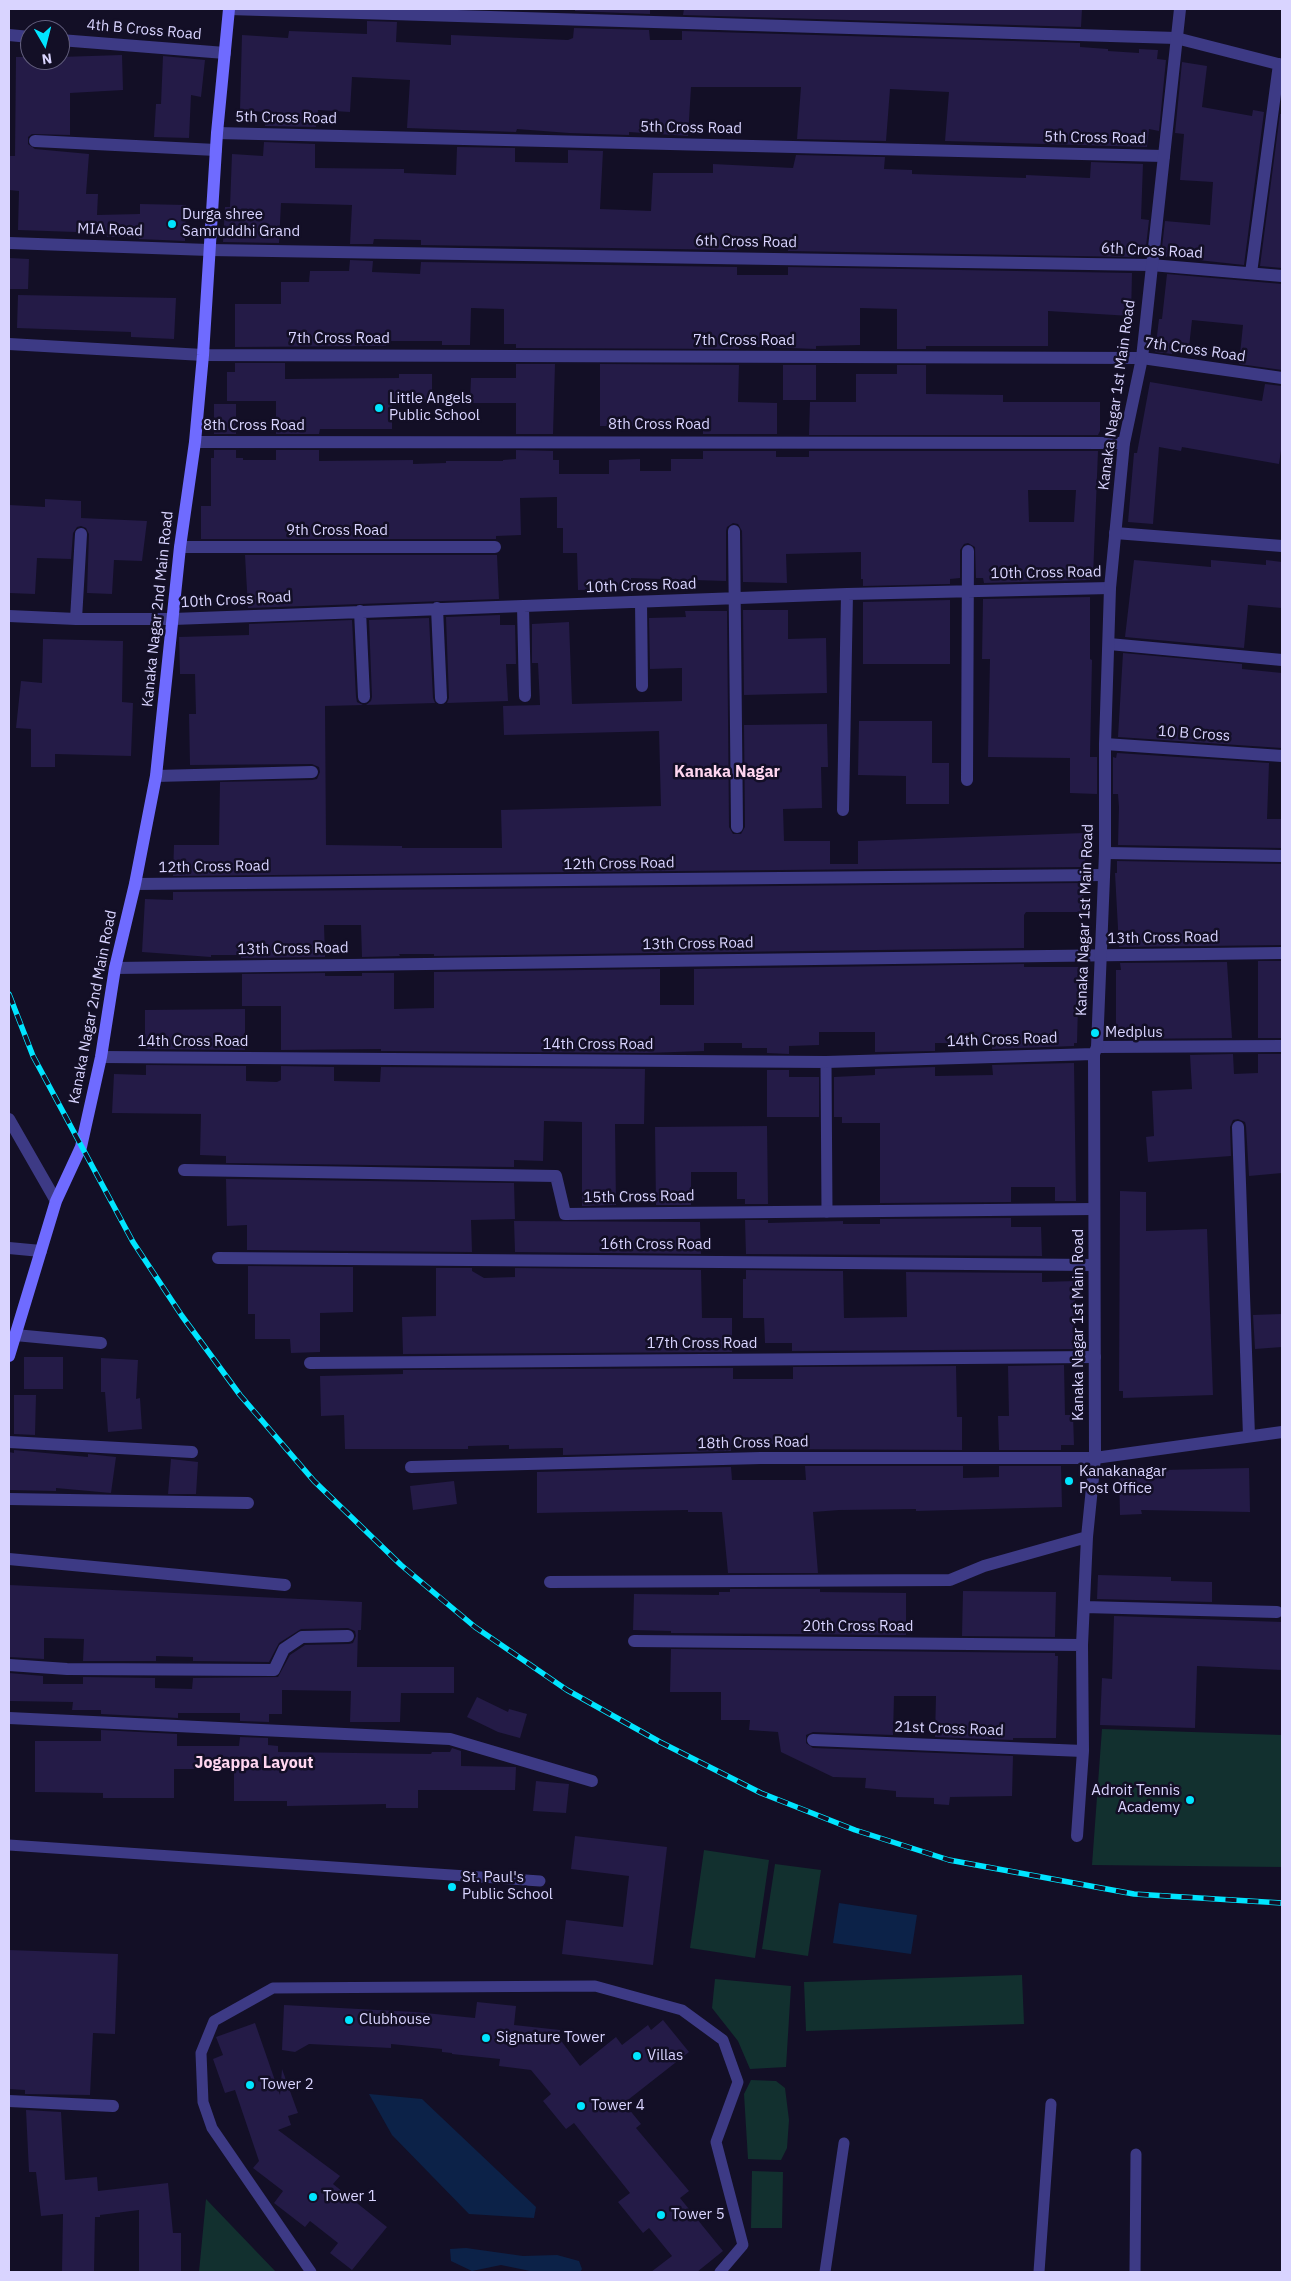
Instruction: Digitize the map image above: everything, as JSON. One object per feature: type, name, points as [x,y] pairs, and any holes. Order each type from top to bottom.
[{"type":"main road","name":"Kanaka Nagar 2nd Main Road","points":[[9,1356],[56,1201],[81,1147],[101,1057],[115,968],[135,884],[156,776],[180,547],[195,442],[203,355],[217,133],[229,9]]},
{"type":"street","points":[[229,9],[1176,38],[1280,64],[1252,273]]},
{"type":"street","name":"Kanaka Nagar 1st Main Road","points":[[1077,1836],[1083,1751],[1082,1645],[1088,1537],[1095,1458],[1094,1209],[1096,1050],[1105,853],[1104,744],[1110,588],[1124,443],[1142,358],[1180,9]]},
{"type":"street","name":"4th B Cross Road","points":[[70,41],[225,53]]},
{"type":"street","name":"5th Cross Road","points":[[217,133],[1164,156]]},
{"type":"street","points":[[35,141],[216,150]]},
{"type":"street","name":"MIA Road","points":[[9,242],[209,250]]},
{"type":"street","name":"6th Cross Road","points":[[209,250],[1151,265],[1282,276]]},
{"type":"street","name":"7th Cross Road","points":[[9,344],[203,355],[1142,358],[1282,378]]},
{"type":"street","name":"8th Cross Road","points":[[195,442],[1124,443]]},
{"type":"street","points":[[734,531],[737,827]]},
{"type":"street","points":[[1115,533],[1282,546]]},
{"type":"street","points":[[76,619],[81,534]]},
{"type":"street","name":"9th Cross Road","points":[[180,547],[495,547]]},
{"type":"street","points":[[967,780],[968,551]]},
{"type":"street","name":"10th Cross Road","points":[[9,616],[76,619],[173,619],[437,608],[734,600],[847,594],[1110,588]]},
{"type":"street","points":[[843,810],[847,594]]},
{"type":"street","points":[[641,602],[642,686]]},
{"type":"street","points":[[522,606],[525,696]]},
{"type":"street","points":[[437,608],[441,698]]},
{"type":"street","points":[[360,611],[364,697]]},
{"type":"street","points":[[1109,644],[1282,660]]},
{"type":"street","name":"10 B Cross","points":[[1104,744],[1282,756]]},
{"type":"street","points":[[156,776],[312,772]]},
{"type":"street","points":[[1105,853],[1282,856]]},
{"type":"street","name":"12th Cross Road","points":[[135,884],[1104,874]]},
{"type":"street","name":"13th Cross Road","points":[[115,968],[1282,952]]},
{"type":"street","name":"14th Cross Road","points":[[101,1057],[826,1062],[1096,1050],[1282,1046]]},
{"type":"street","points":[[9,1119],[56,1201]]},
{"type":"street","points":[[1238,1127],[1249,1436]]},
{"type":"street","name":"15th Cross Road","points":[[184,1170],[556,1176],[565,1214],[1094,1209]]},
{"type":"street","points":[[9,1248],[41,1251]]},
{"type":"street","name":"16th Cross Road","points":[[218,1258],[1094,1265]]},
{"type":"street","points":[[12,1341],[101,1343]]},
{"type":"street","name":"17th Cross Road","points":[[310,1363],[1095,1357]]},
{"type":"street","name":"18th Cross Road","points":[[411,1468],[761,1458],[1095,1458],[1282,1432]]},
{"type":"street","points":[[9,1442],[192,1452]]},
{"type":"street","points":[[9,1498],[248,1503]]},
{"type":"street","points":[[550,1582],[950,1580],[984,1566],[1088,1537]]},
{"type":"street","points":[[9,1560],[285,1585]]},
{"type":"street","points":[[1084,1607],[1277,1612]]},
{"type":"street","points":[[9,1665],[67,1669],[274,1670],[284,1649],[302,1637],[348,1636]]},
{"type":"street","name":"20th Cross Road","points":[[634,1641],[1082,1645]]},
{"type":"street","points":[[9,1718],[450,1739],[592,1781]]},
{"type":"street","name":"21st Cross Road","points":[[814,1740],[1083,1751]]},
{"type":"street","points":[[9,2101],[113,2106]]},
{"type":"lane","points":[[826,1062],[826,1212]]},
{"type":"lane","points":[[9,1845],[540,1881]]},
{"type":"lane","points":[[311,2272],[212,2128],[202,2102],[202,2053],[214,2021],[273,1988],[595,1986],[682,2010],[723,2040],[738,2082],[716,2142],[743,2245],[720,2272]]},
{"type":"lane","points":[[1039,2272],[1051,2104]]},
{"type":"lane","points":[[825,2272],[844,2143]]},
{"type":"lane","points":[[1135,2272],[1136,2154]]},
{"type":"green space","name":"Adroit Tennis Academy","points":[[1102,1729],[1282,1735],[1282,1867],[1092,1865]]},
{"type":"green space","points":[[704,1850],[769,1860],[755,1958],[690,1948]]},
{"type":"green space","points":[[775,1864],[821,1870],[808,1956],[762,1949]]},
{"type":"green space","points":[[1022,1975],[1024,2024],[806,2031],[804,1982]]},
{"type":"green space","points":[[715,1979],[791,1986],[786,2067],[750,2069],[738,2041],[712,2008]]},
{"type":"green space","points":[[751,2080],[776,2081],[785,2088],[789,2120],[787,2148],[781,2160],[748,2159],[744,2094]]},
{"type":"green space","points":[[752,2171],[783,2172],[782,2228],[751,2228]]},
{"type":"green space","points":[[206,2199],[276,2272],[199,2272]]},
{"type":"water","points":[[839,1903],[917,1915],[911,1954],[833,1943]]},
{"type":"water","points":[[369,2094],[422,2099],[536,2207],[534,2218],[469,2214],[392,2135]]},
{"type":"water","points":[[466,2248],[523,2256],[557,2255],[579,2261],[582,2269],[580,2272],[535,2272],[501,2265],[472,2271],[451,2261],[450,2249]]},
{"type":"building","points":[[575,9],[650,9],[650,14],[575,11]]},
{"type":"building","points":[[684,9],[1082,9],[1081,27],[683,15]]},
{"type":"building","points":[[367,21],[397,22],[396,42],[451,45],[451,35],[568,40],[573,38],[574,28],[649,30],[650,40],[682,40],[682,31],[1080,43],[1080,47],[1108,49],[1108,51],[1139,53],[1139,49],[1158,50],[1157,59],[1166,60],[1159,131],[1149,129],[1147,147],[945,141],[949,92],[890,89],[886,141],[797,139],[801,87],[691,87],[688,136],[629,132],[629,135],[517,129],[516,132],[407,128],[410,80],[352,77],[350,112],[318,110],[316,127],[265,126],[266,112],[240,110],[242,35],[288,38],[289,31],[367,34]]},
{"type":"building","points":[[122,55],[123,90],[70,93],[70,135],[32,134],[28,137],[28,144],[35,149],[89,154],[86,194],[98,194],[97,215],[140,214],[140,204],[186,205],[185,241],[139,239],[139,237],[107,237],[106,234],[76,232],[18,230],[19,191],[9,190],[9,156],[15,156],[16,57],[20,57],[20,70],[70,70],[70,57]]},
{"type":"building","points":[[163,56],[205,60],[201,97],[191,95],[189,138],[154,137],[156,104],[161,104]]},
{"type":"building","points":[[1182,62],[1207,66],[1202,107],[1252,116],[1253,110],[1264,112],[1244,265],[1161,256],[1165,221],[1210,225],[1213,182],[1180,180],[1184,134],[1175,133]]},
{"type":"building","points":[[1280,114],[1282,114],[1282,268],[1260,266]]},
{"type":"building","points":[[264,142],[315,144],[315,168],[404,169],[404,173],[456,175],[457,147],[515,148],[515,162],[568,163],[568,150],[603,151],[600,209],[651,211],[653,173],[713,173],[713,164],[793,168],[796,155],[885,157],[884,169],[912,170],[912,174],[1026,178],[1026,175],[1090,178],[1091,162],[1143,164],[1141,219],[1149,220],[1145,255],[1133,257],[788,251],[788,242],[738,240],[737,250],[421,245],[421,240],[374,239],[373,244],[350,244],[352,205],[281,203],[279,243],[223,242],[225,207],[230,207],[232,154],[263,156]]},
{"type":"building","points":[[9,258],[29,259],[28,289],[9,289]]},
{"type":"building","points":[[350,260],[373,261],[372,272],[420,274],[421,262],[737,267],[737,275],[788,275],[788,267],[1132,273],[1131,316],[1048,311],[1048,346],[926,346],[926,349],[897,349],[897,309],[860,308],[860,345],[816,346],[816,349],[739,346],[739,349],[516,348],[516,344],[504,344],[504,309],[471,308],[470,345],[442,345],[442,341],[386,341],[386,346],[235,347],[235,304],[281,304],[281,282],[309,282],[310,271],[349,271]]},
{"type":"building","points":[[1167,274],[1282,284],[1282,370],[1239,364],[1243,325],[1192,320],[1189,347],[1173,346],[1172,354],[1155,352],[1159,319],[1162,319]]},
{"type":"building","points":[[18,295],[176,298],[174,339],[131,337],[131,332],[17,328]]},
{"type":"building","points":[[235,363],[285,363],[285,379],[399,378],[399,374],[432,374],[432,402],[392,402],[392,429],[320,429],[319,434],[276,434],[276,401],[227,401],[227,372],[235,372]]},
{"type":"building","points":[[516,364],[555,364],[553,434],[516,434],[516,403],[470,403],[471,378],[516,378]]},
{"type":"building","points":[[600,364],[739,365],[738,402],[777,403],[777,434],[703,434],[703,427],[600,426]]},
{"type":"building","points":[[783,365],[816,365],[816,400],[783,400]]},
{"type":"building","points":[[897,365],[926,365],[926,394],[1003,395],[1003,402],[1100,402],[1100,431],[1098,435],[809,435],[810,402],[856,402],[856,374],[897,374]]},
{"type":"building","points":[[1150,382],[1262,401],[1265,384],[1282,386],[1282,443],[1279,464],[1182,447],[1181,451],[1159,447],[1153,524],[1128,522],[1134,453],[1137,453]]},
{"type":"building","points":[[214,404],[236,404],[236,434],[214,434]]},
{"type":"building","points":[[214,450],[236,450],[236,458],[243,458],[243,460],[276,460],[276,450],[319,450],[319,461],[413,460],[413,464],[446,463],[446,461],[503,461],[516,459],[516,450],[553,451],[553,460],[559,460],[559,474],[609,474],[609,460],[640,459],[640,471],[671,471],[671,459],[703,459],[703,451],[776,451],[776,457],[809,457],[809,451],[1098,451],[1093,577],[1090,577],[1090,580],[984,583],[983,578],[976,578],[975,547],[968,543],[964,544],[960,550],[960,578],[950,579],[950,584],[863,586],[863,579],[861,579],[861,552],[786,554],[787,583],[743,582],[742,531],[738,524],[733,523],[727,527],[726,531],[726,581],[631,578],[631,589],[578,590],[577,553],[563,553],[563,528],[557,528],[557,497],[520,498],[521,535],[496,536],[496,539],[201,539],[201,506],[211,506],[211,458],[214,458]],"holes":[[[1028,490],[1076,490],[1074,522],[1029,522]]]},
{"type":"building","points":[[45,499],[81,501],[81,518],[147,521],[142,561],[114,560],[112,594],[87,593],[89,534],[86,528],[81,526],[77,527],[73,533],[71,559],[37,558],[35,594],[9,593],[9,505],[45,507]]},
{"type":"building","points":[[245,555],[497,555],[499,599],[248,608]]},
{"type":"building","points":[[1134,560],[1211,567],[1211,560],[1266,565],[1266,560],[1282,562],[1282,608],[1248,605],[1244,648],[1125,637]]},
{"type":"building","points":[[1090,597],[1090,659],[1092,660],[1090,757],[1097,757],[1097,794],[1070,793],[1070,758],[988,757],[990,659],[982,659],[983,599]]},
{"type":"building","points":[[950,600],[950,664],[863,664],[863,602]]},
{"type":"building","points":[[743,610],[788,610],[788,639],[826,638],[827,693],[744,695]]},
{"type":"building","points":[[685,611],[727,611],[729,827],[733,834],[741,834],[745,827],[744,725],[827,724],[828,767],[821,767],[822,808],[783,809],[784,841],[830,841],[830,864],[858,864],[858,841],[1085,833],[1085,862],[1082,862],[1083,867],[173,876],[174,845],[219,845],[220,782],[312,780],[317,779],[320,772],[319,767],[312,764],[190,765],[189,714],[196,714],[195,674],[180,674],[179,637],[249,635],[249,624],[352,620],[356,697],[357,702],[363,705],[325,706],[326,845],[402,846],[402,848],[502,848],[501,810],[661,806],[659,731],[504,735],[503,706],[540,705],[538,663],[532,663],[532,624],[569,622],[572,704],[682,701],[682,668],[650,669],[649,618],[686,617]]},
{"type":"building","points":[[500,615],[500,625],[515,625],[516,664],[506,664],[508,701],[447,703],[449,698],[446,617]]},
{"type":"building","points":[[429,618],[433,698],[435,703],[366,705],[371,701],[372,697],[369,620]]},
{"type":"building","points":[[43,639],[123,641],[122,702],[133,703],[131,756],[55,754],[55,767],[31,767],[31,729],[16,728],[21,681],[42,683]]},
{"type":"building","points":[[1123,653],[1242,664],[1242,669],[1282,673],[1282,748],[1118,737]]},
{"type":"building","points":[[859,721],[932,721],[932,763],[949,763],[949,804],[906,804],[906,776],[858,775]]},
{"type":"building","points":[[1117,753],[1269,763],[1267,819],[1282,819],[1282,848],[1118,845],[1118,794],[1113,794],[1113,757],[1116,758]]},
{"type":"building","points":[[1117,861],[1282,864],[1282,945],[1119,947],[1115,873],[1117,873]]},
{"type":"building","points":[[1083,883],[1083,912],[1026,912],[1024,915],[1024,948],[434,956],[434,954],[399,954],[400,956],[362,957],[361,925],[324,925],[325,957],[241,958],[241,955],[211,955],[211,957],[142,952],[145,899],[173,900],[173,892]]},
{"type":"building","points":[[1258,961],[1282,961],[1282,1038],[1258,1038]]},
{"type":"building","points":[[1227,962],[1232,1038],[1116,1039],[1116,970],[1121,970],[1120,963]]},
{"type":"building","points":[[1024,964],[1024,967],[1079,967],[1077,1043],[1074,1043],[1074,1046],[992,1049],[992,1043],[935,1043],[935,1051],[875,1052],[875,1032],[819,1032],[819,1045],[789,1046],[789,1054],[767,1053],[767,1048],[742,1048],[742,1043],[704,1043],[704,1051],[646,1053],[381,1051],[381,1049],[281,1050],[281,1006],[242,1006],[242,974],[325,973],[325,976],[362,976],[362,973],[394,973],[394,1009],[434,1008],[434,972],[660,969],[660,1005],[694,1005],[694,969]]},
{"type":"building","points":[[245,1009],[245,1050],[145,1049],[145,1010]]},
{"type":"building","points":[[1233,1054],[1234,1074],[1258,1073],[1258,1054],[1282,1054],[1282,1173],[1249,1176],[1246,1126],[1245,1122],[1238,1119],[1233,1120],[1230,1127],[1231,1156],[1148,1162],[1146,1137],[1154,1136],[1152,1091],[1192,1089],[1190,1055]]},
{"type":"building","points":[[1074,1063],[1076,1201],[1055,1201],[1055,1187],[1011,1187],[1011,1202],[880,1203],[880,1123],[842,1123],[842,1117],[834,1117],[834,1077],[875,1075],[875,1069],[935,1067],[935,1076],[993,1075],[992,1065]]},
{"type":"building","points":[[146,1065],[246,1066],[246,1081],[277,1082],[281,1080],[281,1066],[334,1067],[334,1081],[380,1082],[381,1067],[645,1069],[644,1124],[615,1124],[616,1205],[582,1206],[582,1122],[544,1121],[543,1161],[514,1160],[514,1167],[226,1163],[226,1156],[200,1155],[201,1114],[112,1113],[114,1074],[146,1075]]},
{"type":"building","points":[[767,1070],[789,1070],[789,1077],[819,1077],[819,1117],[767,1117]]},
{"type":"building","points":[[767,1126],[768,1204],[745,1204],[745,1199],[737,1199],[737,1172],[691,1172],[691,1205],[656,1205],[655,1127]]},
{"type":"building","points":[[226,1179],[514,1183],[515,1219],[471,1220],[472,1252],[247,1250],[247,1225],[227,1226]]},
{"type":"building","points":[[1120,1191],[1146,1192],[1146,1231],[1207,1229],[1213,1395],[1123,1398],[1123,1391],[1119,1391]]},
{"type":"building","points":[[1011,1218],[1011,1227],[1041,1227],[1042,1256],[746,1254],[745,1220],[768,1220],[768,1223],[843,1221],[843,1224],[880,1224],[880,1219]]},
{"type":"building","points":[[514,1221],[700,1222],[701,1254],[515,1252]]},
{"type":"building","points":[[248,1266],[353,1267],[353,1312],[320,1313],[320,1352],[291,1353],[290,1339],[255,1339],[255,1314],[248,1314]]},
{"type":"building","points":[[436,1268],[472,1268],[472,1271],[484,1278],[515,1277],[515,1268],[701,1270],[702,1318],[732,1318],[732,1352],[403,1354],[402,1317],[436,1316]]},
{"type":"building","points":[[746,1270],[843,1271],[844,1318],[907,1317],[906,1272],[1042,1273],[1042,1282],[1075,1281],[1075,1349],[792,1351],[792,1343],[765,1343],[764,1318],[743,1318],[743,1279],[746,1279]]},
{"type":"building","points":[[1282,1314],[1282,1347],[1255,1349],[1253,1315]]},
{"type":"building","points":[[24,1357],[63,1357],[63,1389],[24,1389]]},
{"type":"building","points":[[101,1358],[138,1360],[136,1399],[140,1398],[142,1429],[108,1432],[105,1392],[101,1392]]},
{"type":"building","points":[[1064,1365],[1065,1415],[1073,1415],[1074,1445],[1061,1445],[1061,1450],[999,1450],[998,1416],[1009,1416],[1008,1366]]},
{"type":"building","points":[[956,1366],[957,1417],[962,1417],[962,1450],[773,1449],[773,1444],[731,1445],[731,1451],[563,1455],[563,1448],[509,1449],[509,1445],[468,1446],[468,1449],[345,1449],[344,1415],[321,1416],[320,1376],[403,1374],[403,1370],[733,1368],[733,1379],[793,1379],[793,1367]]},
{"type":"building","points":[[14,1395],[36,1395],[35,1435],[14,1434]]},
{"type":"building","points":[[14,1450],[88,1457],[88,1454],[116,1457],[111,1493],[56,1488],[56,1491],[9,1490],[9,1452],[14,1453]]},
{"type":"building","points":[[171,1459],[198,1462],[196,1494],[168,1494]]},
{"type":"building","points":[[805,1466],[963,1466],[963,1478],[999,1477],[999,1466],[1061,1466],[1062,1507],[813,1512],[818,1573],[728,1573],[722,1512],[688,1512],[688,1510],[537,1513],[537,1472],[731,1467],[732,1480],[806,1480]]},
{"type":"building","points":[[1249,1468],[1250,1512],[1141,1510],[1142,1514],[1120,1515],[1119,1471]]},
{"type":"building","points":[[454,1481],[457,1504],[413,1510],[410,1486]]},
{"type":"building","points":[[1098,1575],[1171,1577],[1171,1581],[1212,1582],[1212,1602],[1097,1599]]},
{"type":"building","points":[[9,1585],[362,1602],[361,1630],[358,1630],[357,1667],[454,1667],[454,1693],[401,1693],[400,1722],[350,1722],[351,1691],[282,1690],[282,1714],[269,1714],[269,1722],[240,1721],[240,1713],[178,1713],[178,1718],[101,1714],[101,1710],[72,1710],[73,1702],[9,1701],[9,1673],[43,1676],[43,1684],[83,1684],[83,1677],[155,1678],[155,1688],[192,1689],[193,1678],[278,1677],[290,1655],[305,1645],[349,1644],[353,1643],[356,1636],[355,1631],[348,1628],[301,1629],[279,1643],[269,1662],[193,1661],[193,1657],[156,1656],[156,1661],[83,1661],[84,1639],[44,1638],[44,1659],[9,1657]]},
{"type":"building","points":[[730,1589],[820,1589],[820,1592],[906,1593],[906,1635],[671,1633],[671,1631],[633,1630],[634,1594],[719,1595],[719,1592],[730,1592]]},
{"type":"building","points":[[963,1591],[1056,1592],[1055,1637],[962,1636]]},
{"type":"building","points":[[1114,1616],[1282,1622],[1282,1670],[1197,1666],[1195,1728],[1100,1725],[1102,1678],[1112,1679]]},
{"type":"building","points":[[671,1649],[1055,1653],[1055,1656],[1058,1656],[1056,1738],[1013,1738],[1013,1740],[935,1737],[936,1696],[894,1696],[893,1735],[813,1732],[806,1735],[806,1743],[813,1748],[1013,1756],[1012,1796],[950,1797],[949,1805],[934,1804],[934,1798],[896,1797],[896,1791],[865,1788],[866,1778],[833,1777],[781,1752],[778,1732],[749,1730],[750,1720],[721,1720],[721,1692],[670,1692]]},
{"type":"building","points":[[477,1697],[508,1712],[509,1709],[527,1714],[520,1738],[498,1732],[467,1717]]},
{"type":"building","points":[[101,1730],[177,1734],[177,1746],[239,1746],[240,1737],[268,1738],[268,1745],[278,1746],[278,1752],[431,1754],[432,1752],[450,1752],[452,1748],[461,1751],[461,1766],[516,1767],[515,1790],[418,1790],[418,1808],[386,1808],[386,1804],[287,1806],[287,1801],[234,1801],[234,1769],[174,1769],[174,1798],[103,1798],[103,1793],[35,1792],[35,1741],[101,1741]]},
{"type":"building","points":[[536,1781],[569,1784],[566,1813],[533,1811]]},
{"type":"building","points":[[575,1836],[667,1847],[653,1965],[562,1954],[566,1920],[623,1927],[629,1876],[571,1869]]},
{"type":"building","points":[[9,1950],[118,1954],[115,2034],[93,2033],[90,2095],[25,2094],[25,2090],[9,2089]]},
{"type":"building","points":[[477,2002],[516,2006],[514,2025],[560,2030],[559,2038],[580,2066],[616,2037],[622,2045],[648,2025],[651,2030],[663,2020],[689,2052],[624,2103],[641,2124],[636,2128],[689,2191],[680,2198],[723,2251],[697,2272],[651,2272],[672,2256],[649,2228],[643,2233],[618,2202],[630,2193],[574,2123],[566,2129],[543,2101],[551,2094],[531,2070],[499,2066],[500,2059],[452,2054],[442,2052],[442,2049],[391,2044],[391,2048],[309,2044],[295,2052],[282,2050],[284,2005],[415,2012],[475,2018]]},
{"type":"building","points":[[255,2023],[280,2095],[282,2069],[298,2113],[288,2116],[291,2125],[278,2130],[340,2176],[333,2184],[387,2227],[352,2270],[330,2253],[338,2243],[310,2221],[305,2227],[274,2203],[283,2191],[253,2168],[259,2161],[235,2090],[225,2093],[213,2059],[223,2055],[216,2037]]},
{"type":"building","points":[[26,2110],[61,2112],[65,2180],[97,2177],[98,2191],[168,2183],[173,2233],[181,2233],[181,2272],[139,2272],[139,2210],[95,2217],[94,2272],[62,2272],[63,2214],[41,2216],[36,2172],[29,2172]]},
{"type":"railway","points":[[9,994],[33,1056],[133,1242],[182,1316],[240,1395],[314,1481],[401,1565],[475,1627],[567,1690],[660,1742],[761,1793],[855,1830],[949,1860],[1134,1894],[1282,1903]]},
{"type":"place","name":"Durga shree Samruddhi Grand","points":[[172,224]]},
{"type":"place","name":"Little Angels Public School","points":[[379,408]]},
{"type":"place","name":"Medplus","points":[[1095,1033]]},
{"type":"place","name":"Kanakanagar Post Office","points":[[1069,1481]]},
{"type":"place","name":"Adroit Tennis Academy","points":[[1190,1800]]},
{"type":"place","name":"St. Paul's Public School","points":[[452,1887]]},
{"type":"place","name":"Clubhouse","points":[[349,2020]]},
{"type":"place","name":"Signature Tower","points":[[486,2038]]},
{"type":"place","name":"Villas","points":[[637,2056]]},
{"type":"place","name":"Tower 2","points":[[250,2085]]},
{"type":"place","name":"Tower 4","points":[[581,2106]]},
{"type":"place","name":"Tower 1","points":[[313,2197]]},
{"type":"place","name":"Tower 5","points":[[661,2215]]},
{"type":"district","name":"Kanaka Nagar","points":[[727,772]]},
{"type":"district","name":"Jogappa Layout","points":[[254,1763]]}]
